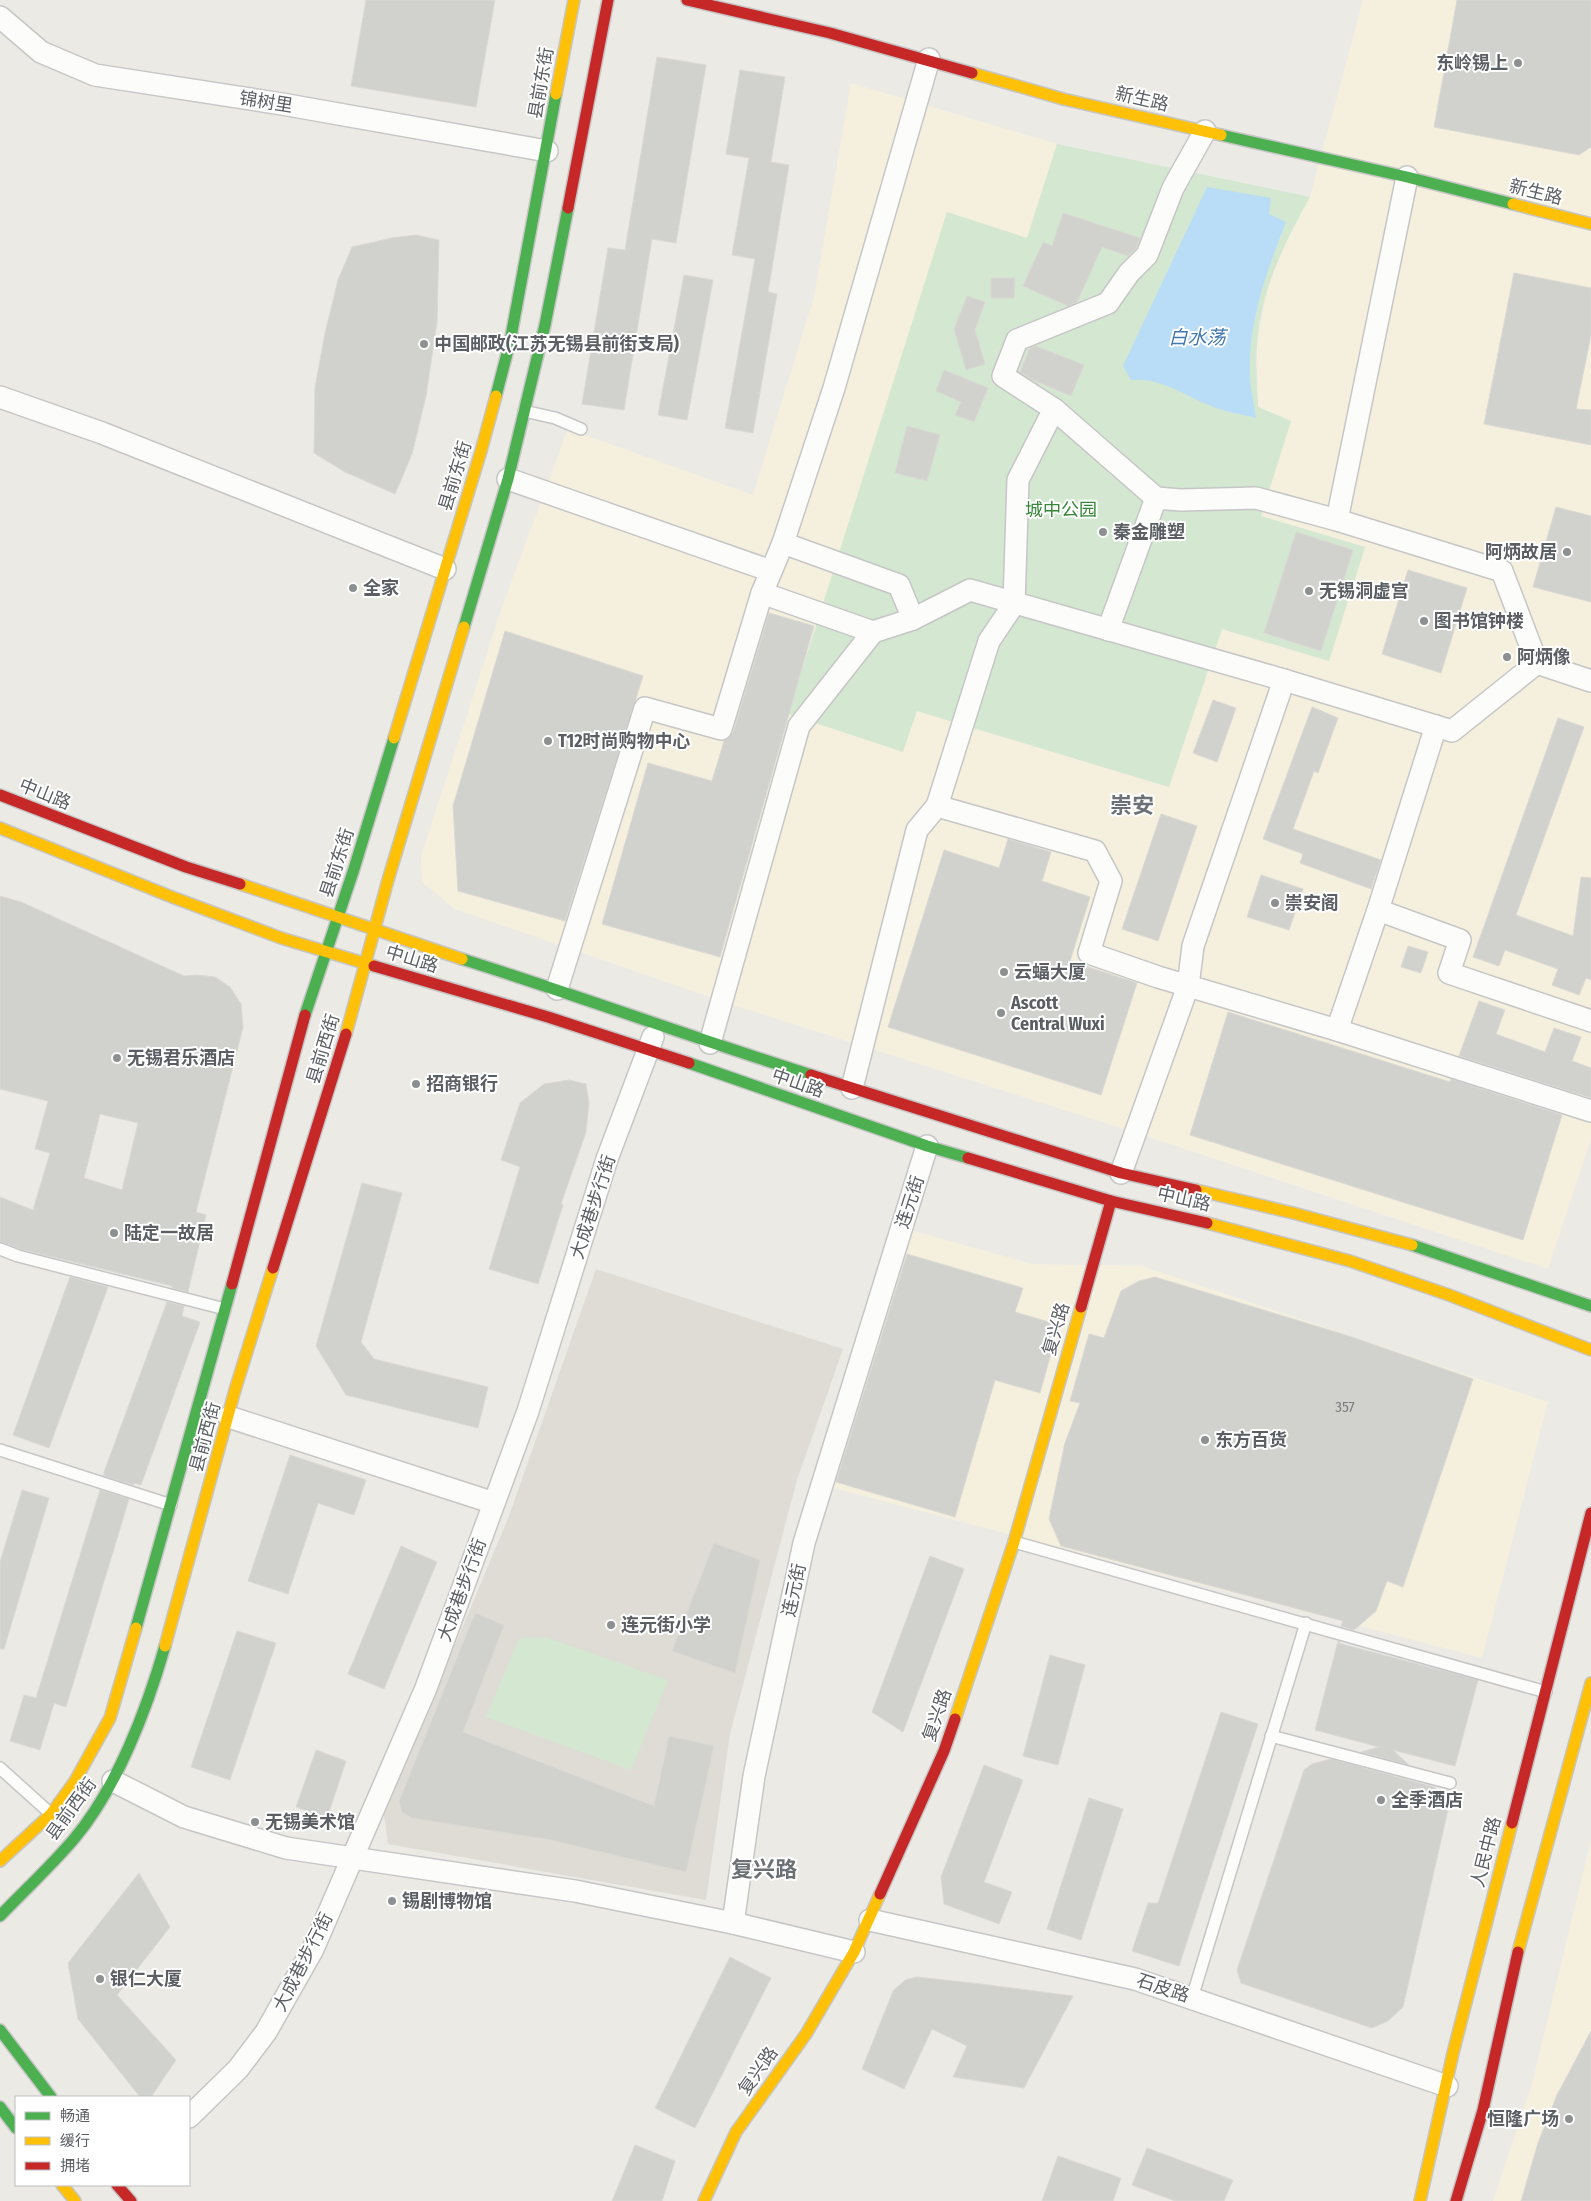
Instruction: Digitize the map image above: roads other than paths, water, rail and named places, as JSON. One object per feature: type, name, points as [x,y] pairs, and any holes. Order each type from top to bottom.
[{"type":"main road","name":"县前东街","points":[[325,951],[354,869],[481,451],[510,342],[574,0]]},
{"type":"main road","points":[[375,930],[388,880],[508,479],[545,325],[608,0]]},
{"type":"main road","name":"新生路","points":[[686,0],[830,33],[929,59],[1063,99],[1407,177],[1591,224]]},
{"type":"main road","name":"中山路","points":[[0,795],[186,867],[557,989],[710,1043],[1121,1173],[1293,1213],[1400,1242],[1591,1306]]},
{"type":"main road","name":"中山路","points":[[0,828],[172,897],[281,938],[548,1017],[927,1146],[1111,1201],[1204,1222],[1350,1261],[1449,1295],[1591,1350]]},
{"type":"main road","name":"县前西街","points":[[0,1916],[75,1838],[113,1780],[152,1692],[229,1417],[355,1006],[375,930]]},
{"type":"main road","name":"县前西街","points":[[0,1861],[51,1814],[75,1781],[110,1718],[226,1309],[311,992],[325,951]]},
{"type":"main road","name":"复兴路","points":[[704,2201],[736,2132],[806,2034],[854,1952],[870,1920],[944,1751],[1014,1542],[1111,1201]]},
{"type":"main road","name":"人民中路","points":[[1420,2201],[1453,2053],[1591,1513]]},
{"type":"main road","points":[[1456,2201],[1483,2110],[1510,1980],[1591,1683]]},
{"type":"main road","points":[[0,2030],[50,2096]]},
{"type":"main road","points":[[0,2107],[15,2127]]},
{"type":"main road","points":[[63,2186],[75,2201]]},
{"type":"street","name":"锦树里","points":[[0,17],[42,52],[95,75],[282,104],[546,151]]},
{"type":"street","points":[[557,989],[645,708],[721,729],[762,593],[783,543],[834,388],[929,59]]},
{"type":"street","points":[[1205,131],[1173,188],[1147,255],[1129,273],[1108,303],[1017,340],[1003,376],[1054,409],[1156,498],[1181,500],[1256,498],[1337,520],[1502,571],[1537,663]]},
{"type":"street","points":[[1337,520],[1407,177]]},
{"type":"street","points":[[0,397],[102,434],[445,569]]},
{"type":"street","points":[[852,1088],[916,830],[937,806],[989,640],[1014,604],[1018,480],[1054,409]]},
{"type":"street","points":[[508,479],[771,571]]},
{"type":"street","points":[[1108,630],[1156,498]]},
{"type":"street","points":[[783,543],[899,585],[913,619]]},
{"type":"street","points":[[710,1043],[798,726],[873,632],[913,619],[970,590],[1284,680],[1452,731],[1537,663]]},
{"type":"street","points":[[762,593],[873,632]]},
{"type":"street","points":[[1537,663],[1591,681]]},
{"type":"street","points":[[1121,1173],[1188,986],[1193,946],[1284,680]]},
{"type":"street","points":[[1337,1030],[1378,910],[1436,726]]},
{"type":"street","points":[[937,806],[1095,852],[1111,881],[1089,953],[1188,986],[1337,1030],[1591,1110]]},
{"type":"street","points":[[1378,910],[1460,940],[1449,973],[1591,1021]]},
{"type":"street","name":"大成巷步行街","points":[[190,2116],[238,2069],[266,2032],[313,1949],[426,1688],[528,1410],[607,1159],[649,1051],[657,1024]]},
{"type":"street","name":"连元街","points":[[733,1923],[754,1776],[804,1543],[927,1146]]},
{"type":"street","points":[[229,1417],[494,1504]]},
{"type":"street","points":[[113,1780],[184,1817],[286,1848],[575,1891],[733,1923],[854,1952]]},
{"type":"street","name":"石皮路","points":[[870,1920],[1135,1979],[1447,2086]]},
{"type":"lane","points":[[524,411],[555,418],[581,428]]},
{"type":"lane","points":[[0,1250],[226,1309]]},
{"type":"lane","points":[[0,1450],[171,1505]]},
{"type":"lane","points":[[1014,1542],[1546,1692]]},
{"type":"lane","points":[[1192,1998],[1306,1624]]},
{"type":"lane","points":[[1271,1736],[1450,1784]]},
{"type":"lane","points":[[0,1768],[51,1814]]},
{"type":"water","name":"白水荡","points":[[1207,187],[1271,198],[1269,214],[1286,222],[1259,299],[1252,338],[1250,379],[1256,418],[1216,408],[1162,384],[1152,381],[1131,380],[1123,366]]},
{"type":"place","name":"东岭锡上","points":[[1518,63]]},
{"type":"place","name":"中国邮政(江苏无锡县前街支局)","points":[[424,344]]},
{"type":"place","name":"秦金雕塑","points":[[1103,532]]},
{"type":"place","name":"阿炳故居","points":[[1567,552]]},
{"type":"place","name":"全家","points":[[353,588]]},
{"type":"place","name":"无锡洞虚宫","points":[[1309,591]]},
{"type":"place","name":"图书馆钟楼","points":[[1424,621]]},
{"type":"place","name":"阿炳像","points":[[1507,657]]},
{"type":"place","name":"T12时尚购物中心","points":[[548,741]]},
{"type":"place","name":"崇安阁","points":[[1275,903]]},
{"type":"place","name":"云蝠大厦","points":[[1004,972]]},
{"type":"place","name":"Ascott Central Wuxi","points":[[1001,1013]]},
{"type":"place","name":"无锡君乐酒店","points":[[117,1058]]},
{"type":"place","name":"招商银行","points":[[416,1084]]},
{"type":"place","name":"陆定一故居","points":[[114,1233]]},
{"type":"place","name":"东方百货","points":[[1205,1440]]},
{"type":"place","name":"连元街小学","points":[[611,1625]]},
{"type":"place","name":"全季酒店","points":[[1381,1800]]},
{"type":"place","name":"无锡美术馆","points":[[255,1822]]},
{"type":"place","name":"锡剧博物馆","points":[[392,1901]]},
{"type":"place","name":"银仁大厦","points":[[100,1979]]},
{"type":"place","name":"恒隆广场","points":[[1569,2119]]},
{"type":"district","name":"崇安","points":[[1132,805]]},
{"type":"district","name":"复兴路","points":[[764,1869]]},
{"type":"park label","name":"城中公园","points":[[1061,510]]}]
